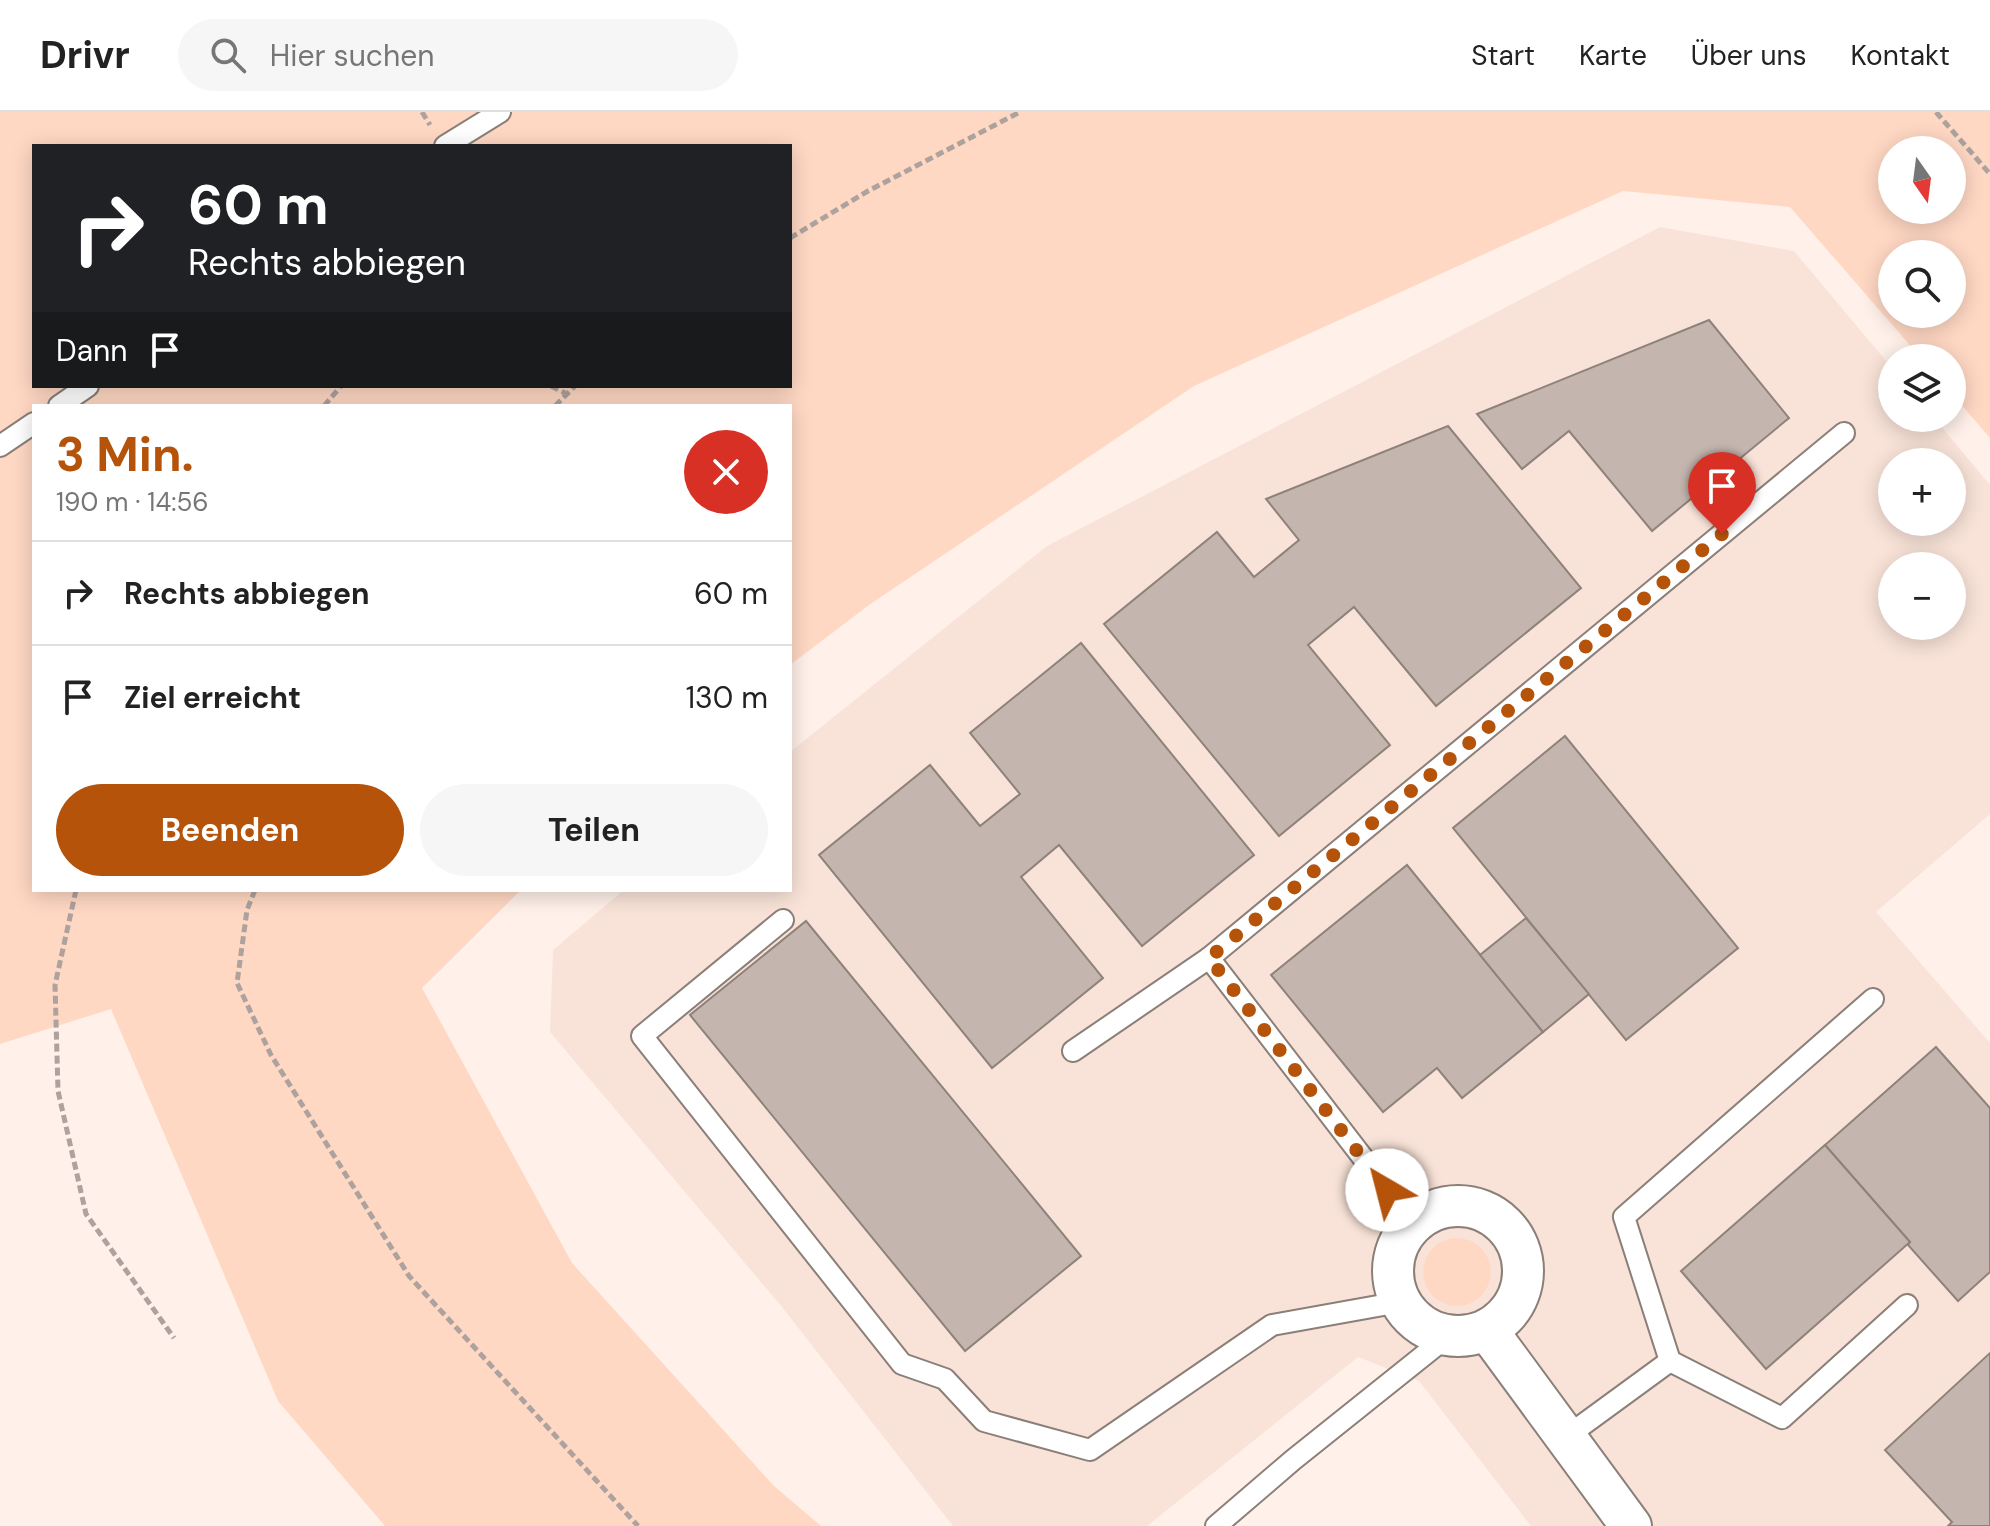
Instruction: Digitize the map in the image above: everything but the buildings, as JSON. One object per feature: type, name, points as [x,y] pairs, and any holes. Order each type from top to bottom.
[{"type":"street","points":[[1471,1206],[1487,1212],[1512,1232],[1524,1262],[1522,1287],[1512,1309],[1501,1321],[1487,1330],[1468,1336],[1448,1336],[1412,1318],[1400,1302],[1393,1282],[1393,1262],[1399,1242],[1411,1225],[1439,1208],[1471,1206]]},
{"type":"street","points":[[1487,1330],[1631,1526]]},
{"type":"lane","points":[[448,144],[500,112]]},
{"type":"lane","points":[[62,404],[85,388]]},
{"type":"lane","points":[[0,446],[32,424]]},
{"type":"lane","points":[[1073,1051],[1209,958],[1844,433]]},
{"type":"lane","points":[[783,920],[642,1036],[902,1364],[945,1379],[984,1421],[1090,1450],[1272,1325],[1400,1302]]},
{"type":"lane","points":[[1209,958],[1377,1176],[1411,1225]]},
{"type":"lane","points":[[1873,999],[1624,1217],[1670,1361],[1782,1418],[1907,1305]]},
{"type":"lane","points":[[1216,1526],[1448,1336]]},
{"type":"lane","points":[[1566,1437],[1670,1361]]},
{"type":"path","points":[[792,237],[868,191],[1020,112]]},
{"type":"path","points":[[1936,112],[1990,174]]},
{"type":"path","points":[[326,404],[339,388]]},
{"type":"path","points":[[555,388],[565,393]]},
{"type":"path","points":[[557,404],[572,388]]},
{"type":"path","points":[[76,892],[55,985],[58,1091],[86,1214],[174,1338]]},
{"type":"path","points":[[254,892],[247,910],[237,983],[271,1055],[409,1276],[638,1526]]},
{"type":"shaded area","points":[[0,112],[1990,112],[1990,438],[1966,410],[1966,344],[1909,344],[1895,328],[1966,328],[1966,240],[1878,240],[1878,308],[1790,207],[1623,191],[1194,386],[869,605],[792,663],[792,404],[32,404],[32,892],[519,892],[422,988],[572,1263],[774,1486],[821,1526],[385,1526],[278,1401],[111,1009],[0,1044]]},
{"type":"shaded area","points":[[1660,227],[1794,251],[1878,351],[1878,432],[1946,432],[1959,448],[1878,448],[1878,536],[1966,536],[1966,456],[1990,485],[1990,814],[1876,912],[1990,1043],[1990,1526],[1531,1526],[1419,1381],[1358,1357],[1147,1526],[953,1526],[782,1307],[550,1032],[553,950],[622,892],[792,892],[792,750],[1047,546]]},
{"type":"shaded area","points":[[1457,1238],[1481,1248],[1491,1272],[1481,1296],[1457,1306],[1433,1296],[1423,1272],[1433,1248]]},
{"type":"route","points":[[1387,1190],[1209,958],[1722,534]]}]
